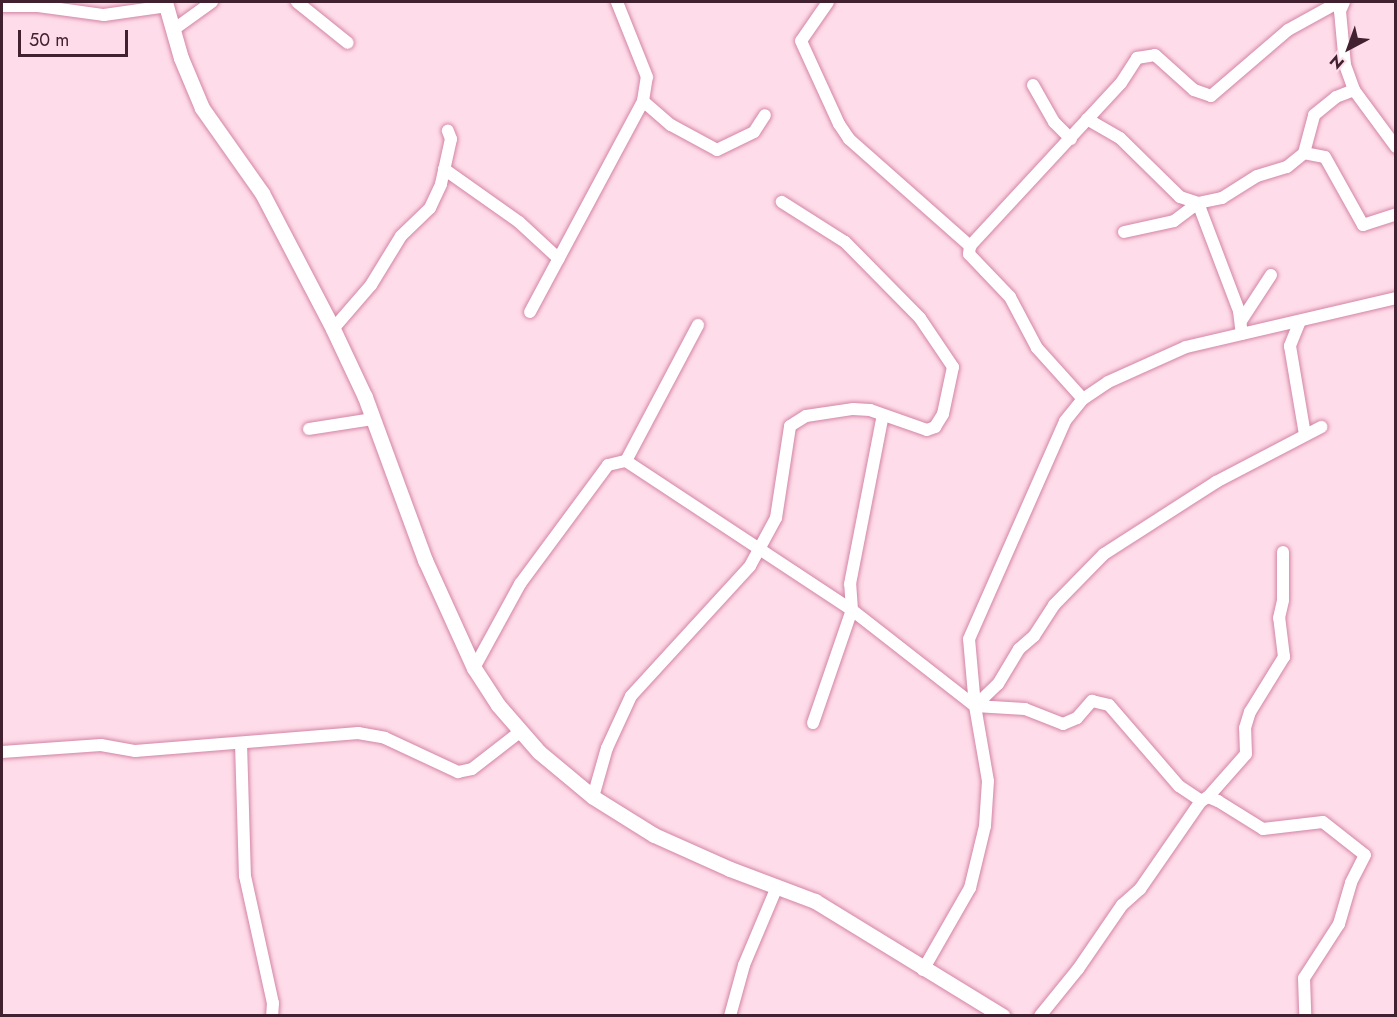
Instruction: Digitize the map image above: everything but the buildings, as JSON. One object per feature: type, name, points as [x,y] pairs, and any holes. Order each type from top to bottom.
[{"type":"street","points":[[173,30],[212,2]]},
{"type":"street","points":[[297,2],[348,43]]},
{"type":"street","points":[[530,312],[643,101],[646,77],[617,2]]},
{"type":"street","points":[[828,2],[801,41],[839,124],[849,138],[970,246]]},
{"type":"street","points":[[1083,399],[1037,348],[1010,297],[969,254],[970,246],[1007,202],[1071,139],[1121,83],[1137,58],[1155,55],[1194,90],[1211,96],[1288,30],[1339,2]]},
{"type":"street","points":[[1344,2],[1340,11],[1345,65],[1354,90],[1395,147]]},
{"type":"street","points":[[2,6],[38,6],[104,15],[166,4],[173,30],[202,108],[262,193],[333,329],[373,420],[425,560],[474,668],[539,752],[593,796],[654,835],[815,901],[924,970],[1003,1016]]},
{"type":"street","points":[[1033,85],[1054,122],[1071,139]]},
{"type":"street","points":[[1124,232],[1174,221],[1198,203],[1222,198],[1257,176],[1287,167],[1304,153],[1314,115],[1336,97],[1354,90]]},
{"type":"street","points":[[643,101],[671,125],[717,150],[754,132],[765,115]]},
{"type":"street","points":[[1088,119],[1120,138],[1180,197],[1198,203]]},
{"type":"street","points":[[333,329],[371,285],[401,236],[430,208],[444,169],[451,139],[448,131]]},
{"type":"street","points":[[1304,153],[1324,157],[1363,225],[1395,214]]},
{"type":"street","points":[[444,169],[519,222],[559,259]]},
{"type":"street","points":[[593,796],[607,748],[631,696],[727,593],[758,550],[776,518],[790,426],[806,416],[853,409],[884,415],[927,430],[934,428],[943,414],[953,367],[920,318],[845,242],[782,202]]},
{"type":"street","points":[[1198,203],[1241,321],[1242,334]]},
{"type":"street","points":[[1241,321],[1271,275]]},
{"type":"street","points":[[924,970],[977,871],[988,781],[975,706],[969,639],[1065,421],[1083,399],[1145,363],[1186,347],[1395,298]]},
{"type":"street","points":[[1300,321],[1290,346],[1305,435]]},
{"type":"street","points":[[626,461],[698,325]]},
{"type":"street","points":[[813,723],[852,610],[850,584],[884,415]]},
{"type":"street","points":[[309,429],[373,420]]},
{"type":"street","points":[[975,706],[998,684],[1019,649],[1034,636],[1054,605],[1104,554],[1206,488],[1321,427]]},
{"type":"street","points":[[474,668],[519,584],[608,465],[626,461],[852,610],[975,706],[1024,709],[1063,724],[1077,718],[1092,701],[1109,705],[1179,786],[1263,829],[1323,822],[1365,855],[1351,883],[1339,924],[1304,978],[1305,1016]]},
{"type":"street","points":[[1040,1016],[1078,969],[1122,905],[1140,889],[1205,799],[1246,754],[1245,728],[1250,712],[1284,657],[1279,618],[1283,600],[1282,552]]},
{"type":"street","points":[[2,752],[100,746],[135,751],[358,733],[385,738],[458,772],[472,769],[521,731]]},
{"type":"street","points":[[241,743],[245,876],[273,1004],[272,1016]]},
{"type":"street","points":[[730,1016],[744,965],[777,887]]}]
